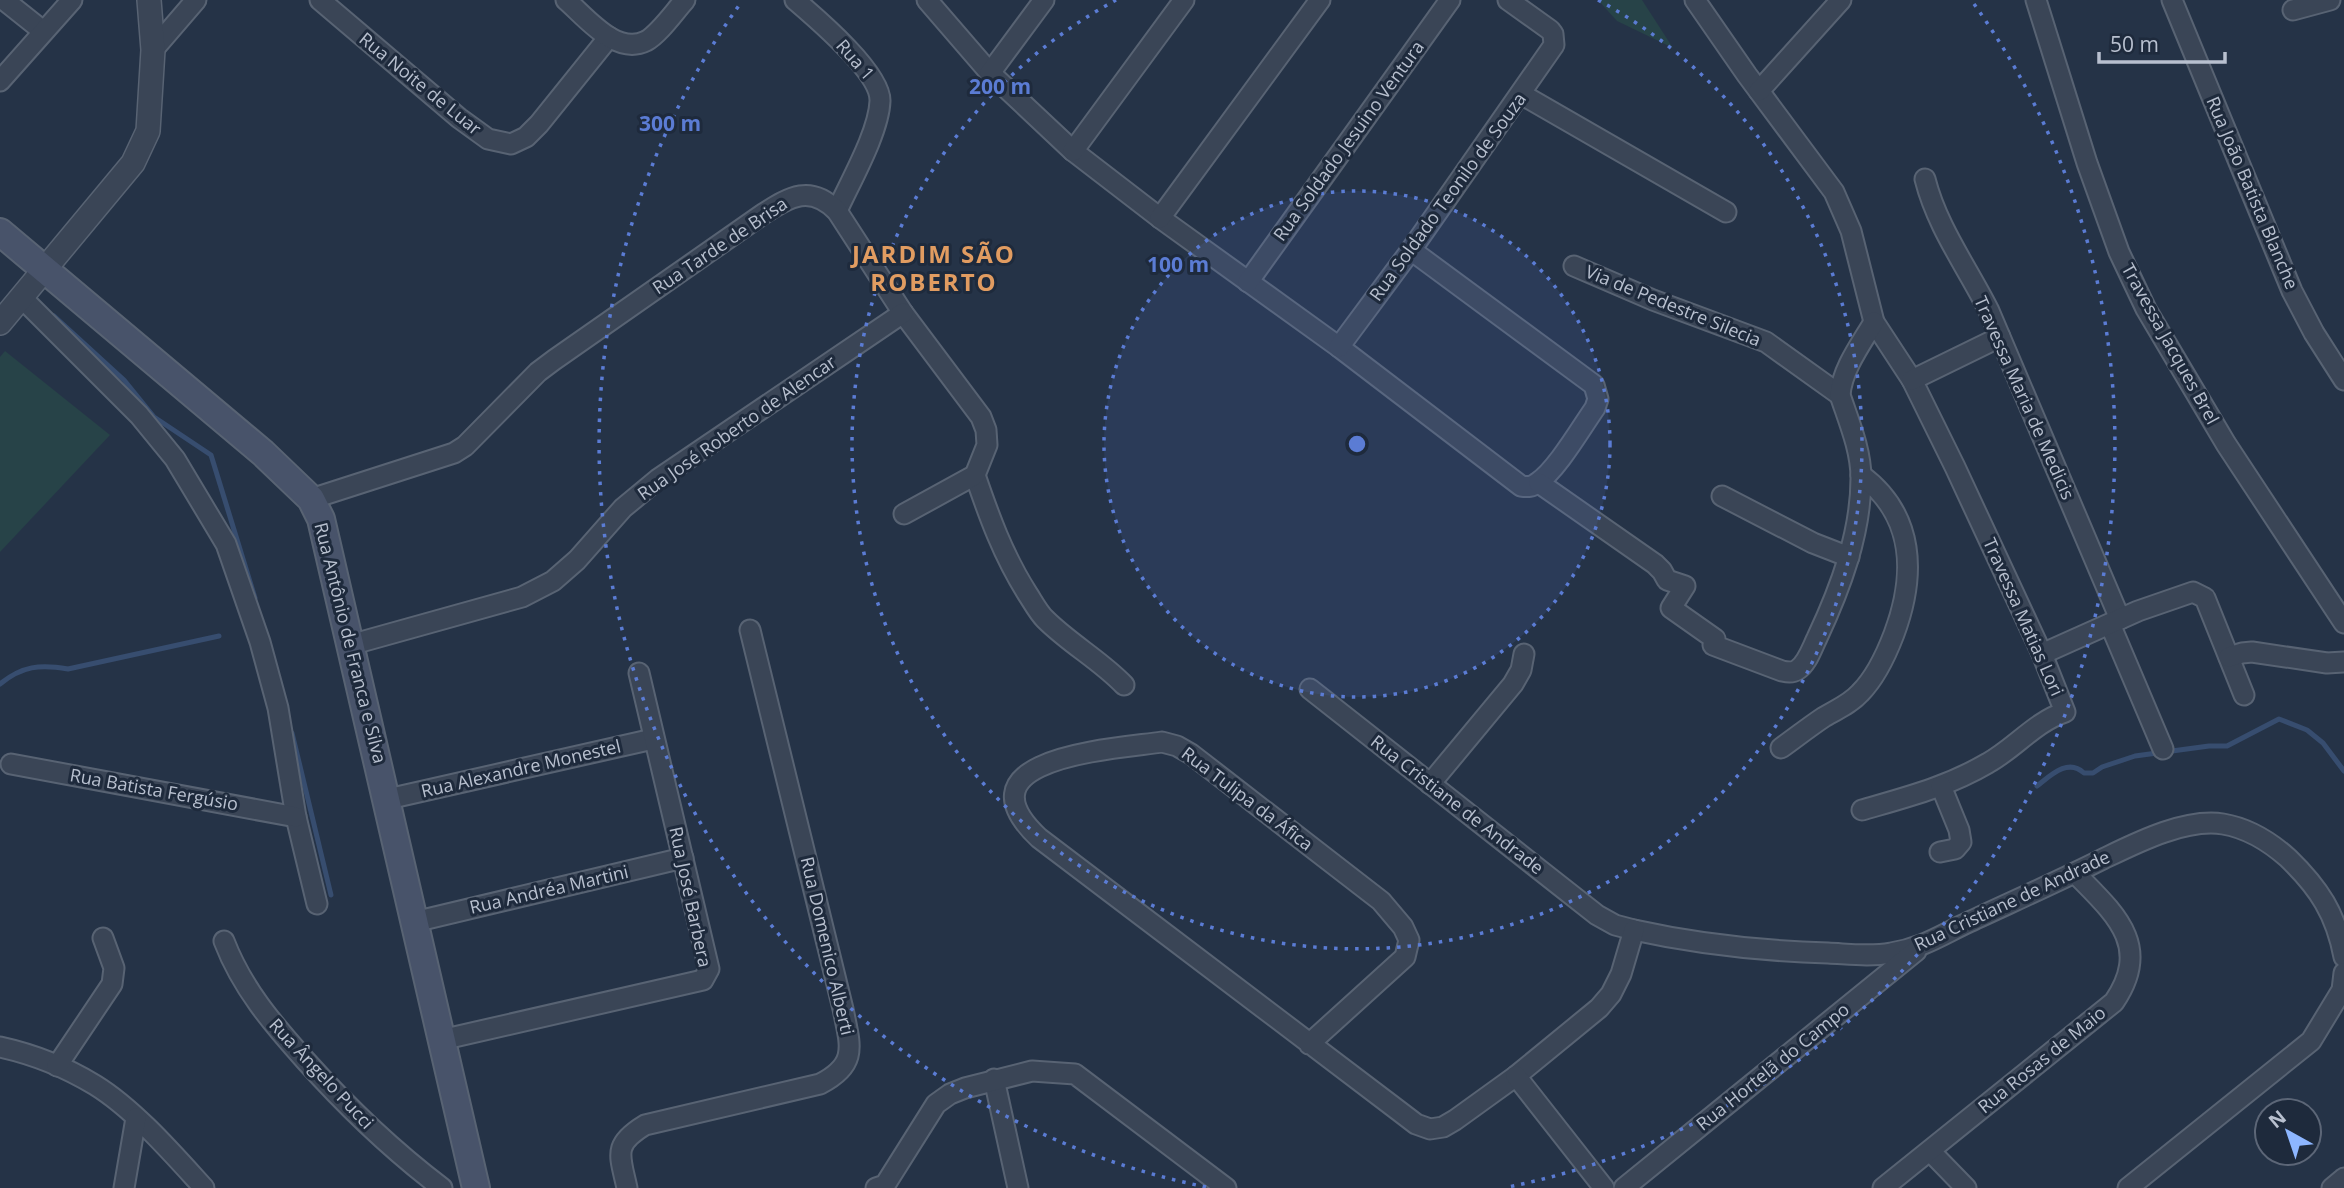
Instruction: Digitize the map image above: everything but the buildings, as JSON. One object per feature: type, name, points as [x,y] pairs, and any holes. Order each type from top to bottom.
[{"type":"main road","name":"Rua Antônio de Franca e Silva","points":[[0,232],[263,453],[311,499],[321,519],[476,1188]]},
{"type":"street","points":[[4,0],[43,32]]},
{"type":"street","points":[[0,81],[72,0]]},
{"type":"street","points":[[0,323],[133,163],[144,144],[148,131],[153,50],[149,0]]},
{"type":"street","points":[[153,50],[196,0]]},
{"type":"street","name":"Rua Noite de Luar","points":[[320,0],[459,118],[488,139],[511,144],[526,137],[538,124],[609,37]]},
{"type":"street","points":[[566,0],[609,37],[626,44],[646,41],[685,0]]},
{"type":"street","name":"Rua 1","points":[[795,0],[822,23],[866,70],[877,85],[880,100],[873,129],[837,211]]},
{"type":"street","points":[[927,0],[990,73],[1073,151],[1160,218],[1339,347],[1521,486],[1530,487],[1539,483],[1595,408],[1598,399],[1594,385],[1411,250]]},
{"type":"street","points":[[990,73],[1044,0]]},
{"type":"street","points":[[1073,151],[1184,0]]},
{"type":"street","points":[[1160,218],[1320,0]]},
{"type":"street","name":"Rua Soldado Jesuino Ventura","points":[[1248,282],[1450,0]]},
{"type":"street","name":"Rua Soldado Teonilo de Souza","points":[[1339,347],[1411,250],[1554,45],[1550,30],[1508,0]]},
{"type":"street","name":"Travessa Matias Lori","points":[[1695,0],[1834,192],[1851,231],[1874,322],[1912,380],[2042,654],[2065,712],[2041,724],[1994,760],[1941,786],[1861,810]]},
{"type":"street","name":"Travessa Jacques Brel","points":[[2036,0],[2087,163],[2119,252],[2146,309],[2226,444],[2344,622]]},
{"type":"street","name":"Rua João Batista Blanche","points":[[2172,0],[2292,291],[2314,333],[2344,380]]},
{"type":"street","points":[[2293,10],[2330,0]]},
{"type":"street","points":[[1759,91],[1840,1]]},
{"type":"street","points":[[1521,94],[1726,212]]},
{"type":"street","name":"Travessa Maria de Medicis","points":[[1925,179],[1930,198],[1946,234],[1980,293],[2000,337],[2163,749]]},
{"type":"street","name":"Rua Tarde de Brisa","points":[[311,499],[454,453],[466,446],[538,372],[554,360],[788,199],[802,195],[814,196],[829,203],[837,211],[903,313],[981,417],[986,430],[987,445],[975,475]]},
{"type":"street","name":"Via de Pedestre Silecia","points":[[1574,266],[1653,300],[1766,342],[1840,395]]},
{"type":"street","points":[[21,297],[139,415],[175,459],[226,544],[260,642],[278,708],[296,817],[317,904]]},
{"type":"street","name":"Rua José Roberto de Alencar","points":[[351,645],[522,597],[553,581],[577,560],[623,508],[658,479],[903,313]]},
{"type":"street","points":[[1539,483],[1655,564],[1667,580],[1685,586],[1671,608],[1716,639],[1713,645],[1782,671],[1793,672],[1801,667],[1824,622],[1839,589],[1849,557],[1861,475],[1858,452],[1840,395],[1844,375],[1874,322]]},
{"type":"street","points":[[1912,380],[2000,337]]},
{"type":"street","points":[[904,514],[975,475],[1010,566],[1042,617],[1107,668],[1124,685]]},
{"type":"street","points":[[1781,748],[1825,717],[1843,708],[1860,693],[1876,673],[1898,622],[1909,569],[1907,543],[1886,499],[1861,475]]},
{"type":"street","points":[[1722,496],[1801,537],[1849,557]]},
{"type":"street","points":[[2042,654],[2115,622],[2193,592],[2200,593],[2205,598],[2244,695]]},
{"type":"street","name":"Rua Domenico Alberti","points":[[627,1188],[620,1155],[622,1143],[645,1125],[820,1084],[835,1076],[847,1064],[849,1042],[844,1009],[751,630]]},
{"type":"street","points":[[2229,657],[2252,652],[2327,663],[2344,662]]},
{"type":"street","points":[[1430,784],[1513,684],[1521,670],[1524,654]]},
{"type":"street","name":"Rua José Barbera","points":[[441,1041],[703,980],[709,970],[639,673]]},
{"type":"street","name":"Rua Cristiane de Andrade","points":[[1310,689],[1597,915],[1615,925],[1634,930],[1785,952],[1890,954],[1922,946],[2147,838],[2186,826],[2222,824],[2256,835],[2282,853],[2310,879],[2328,906],[2340,935],[2344,957]]},
{"type":"street","name":"Rua Alexandre Monestel","points":[[388,799],[653,739]]},
{"type":"street","name":"Rua Tulipa da Áfica","points":[[1309,1044],[1405,957],[1409,940],[1403,926],[1381,901],[1177,746],[1162,742],[1060,758],[1037,766],[1027,775],[1017,787],[1015,801],[1027,826],[1309,1044],[1408,1118],[1430,1129],[1455,1121],[1516,1076],[1599,1008],[1621,974],[1634,930]]},
{"type":"street","name":"Rua Batista Fergúsio","points":[[11,764],[296,817]]},
{"type":"street","points":[[1940,852],[1959,846],[1962,836],[1941,786]]},
{"type":"street","name":"Rua Andréa Martini","points":[[414,922],[684,859]]},
{"type":"street","name":"Rua Rosas de Maio","points":[[1883,1188],[2114,1002],[2126,984],[2131,951],[2125,932],[2105,903],[2075,873]]},
{"type":"street","points":[[57,1066],[112,984],[114,968],[103,938]]},
{"type":"street","name":"Rua Ângelo Pucci","points":[[223,941],[242,981],[264,1013],[299,1054],[368,1127],[442,1188]]},
{"type":"street","name":"Rua Hortelã do Campo","points":[[1624,1188],[1922,946]]},
{"type":"street","points":[[2128,1188],[2311,1041],[2343,990],[2344,973]]},
{"type":"street","points":[[0,1047],[57,1066],[96,1085],[136,1118],[204,1188]]},
{"type":"street","points":[[882,1187],[936,1104],[950,1094],[1032,1070],[1075,1074],[1226,1188]]},
{"type":"street","points":[[1516,1076],[1604,1188]]},
{"type":"street","points":[[994,1079],[1018,1188]]},
{"type":"street","points":[[124,1188],[136,1118]]},
{"type":"street","points":[[1930,1151],[1966,1188]]},
{"type":"street","points":[[2332,1188],[2344,1178]]},
{"type":"green space","points":[[1598,0],[1642,0],[1673,48],[1617,21]]},
{"type":"green space","points":[[5,351],[110,435],[0,552],[0,357]]},
{"type":"waterway","points":[[54,316],[124,380],[154,417],[211,455],[255,598]]},
{"type":"waterway","points":[[0,684],[16,673],[32,668],[68,669],[219,636]]},
{"type":"waterway","points":[[2037,786],[2066,768],[2093,773],[2102,767],[2135,756],[2227,746],[2279,719],[2307,730],[2323,743],[2344,771]]},
{"type":"waterway","points":[[292,733],[331,895]]},
{"type":"district","name":"JARDIM SÃO ROBERTO","points":[[934,269]]}]
